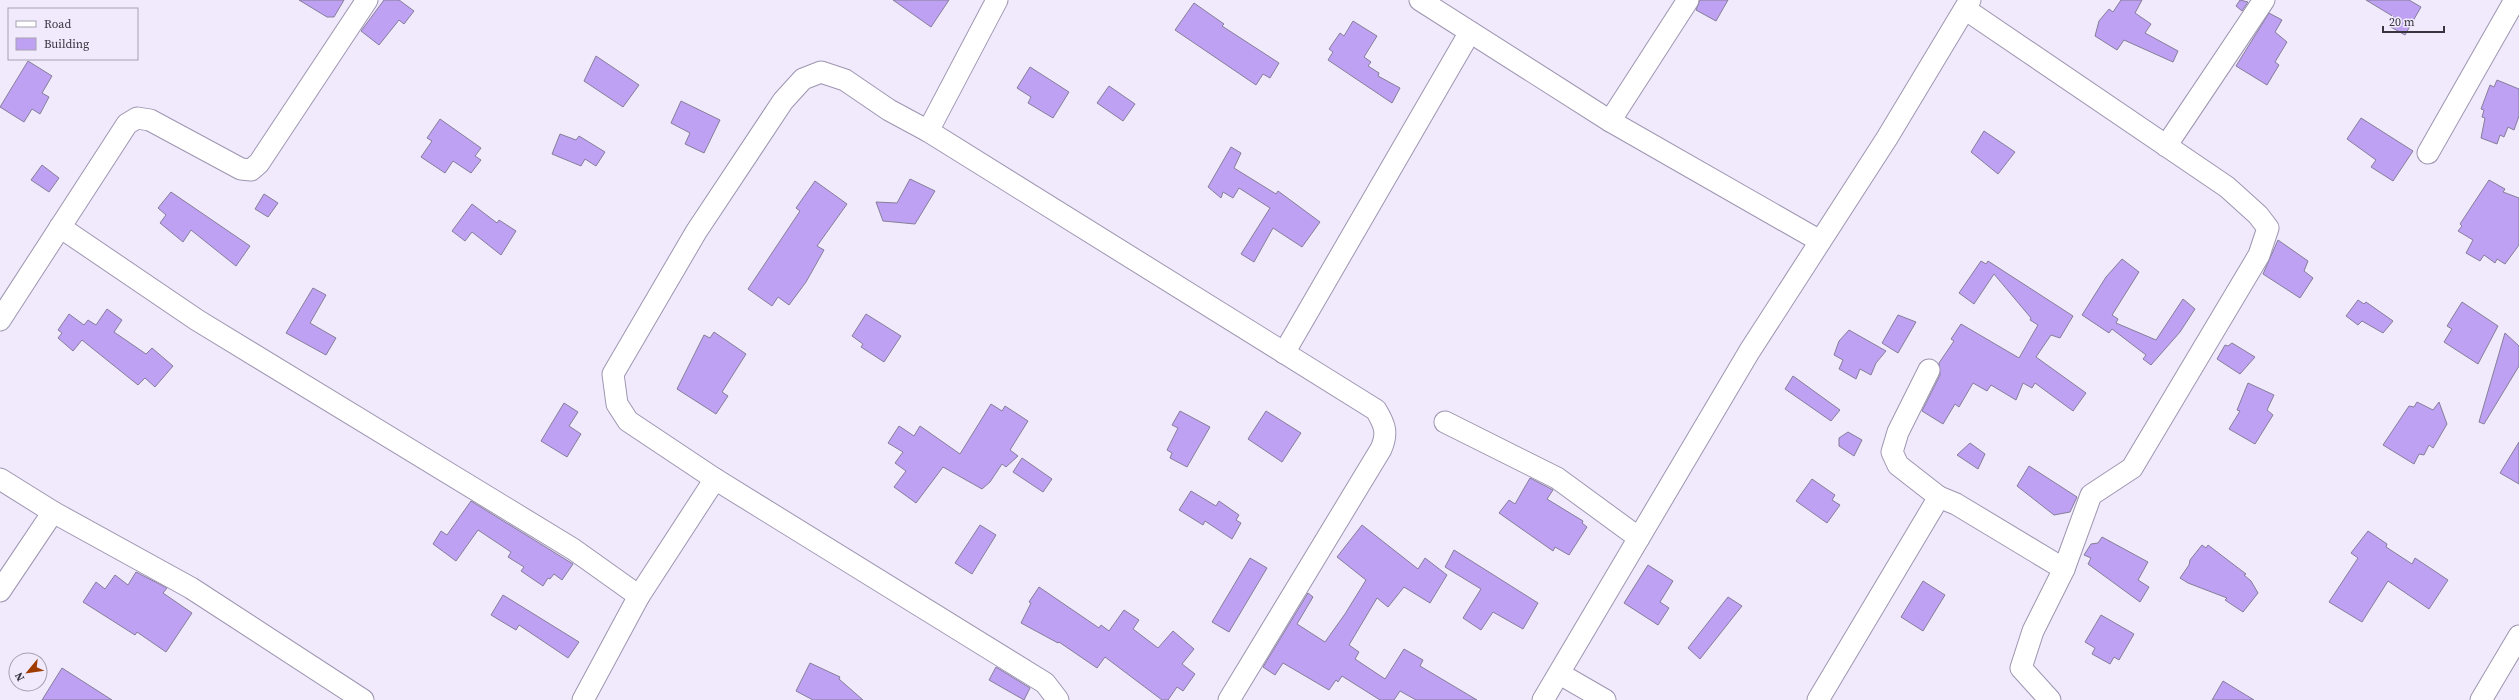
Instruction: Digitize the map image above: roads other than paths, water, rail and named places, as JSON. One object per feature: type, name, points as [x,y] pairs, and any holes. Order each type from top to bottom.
[{"type":"street","points":[[0,320],[127,124],[137,118],[150,120],[241,169],[251,170],[260,163],[367,0]]},
{"type":"street","points":[[928,131],[997,0]]},
{"type":"street","points":[[1420,0],[1610,121],[1820,241]]},
{"type":"street","points":[[1610,121],[1688,0]]},
{"type":"street","points":[[2166,146],[2264,0]]},
{"type":"street","points":[[2428,153],[2515,0]]},
{"type":"street","points":[[1543,700],[1560,674],[1749,352],[1887,138],[1968,4],[2166,146],[2227,187],[2258,214],[2268,228],[2260,255],[2132,468],[2091,495],[2064,569],[2033,631],[2021,668],[2050,700]]},
{"type":"street","points":[[1284,353],[1470,32]]},
{"type":"street","points":[[1058,700],[1046,683],[715,479],[628,421],[617,404],[612,374],[696,232],[783,101],[803,79],[821,72],[845,80],[889,110],[928,131],[1376,410],[1386,427],[1385,439],[1229,700]]},
{"type":"street","points":[[60,227],[197,320],[573,549],[639,596]]},
{"type":"street","points":[[1929,370],[1898,432],[1892,452],[1898,465],[1939,497],[1956,504],[2064,569]]},
{"type":"street","points":[[1445,422],[1557,478],[1639,538]]},
{"type":"street","points":[[0,479],[54,512],[191,588],[363,700]]},
{"type":"street","points":[[583,700],[639,596],[715,479]]},
{"type":"street","points":[[1818,700],[1939,497]]},
{"type":"street","points":[[0,591],[54,512]]},
{"type":"street","points":[[2481,700],[2519,636]]},
{"type":"street","points":[[1560,674],[1606,700]]}]
